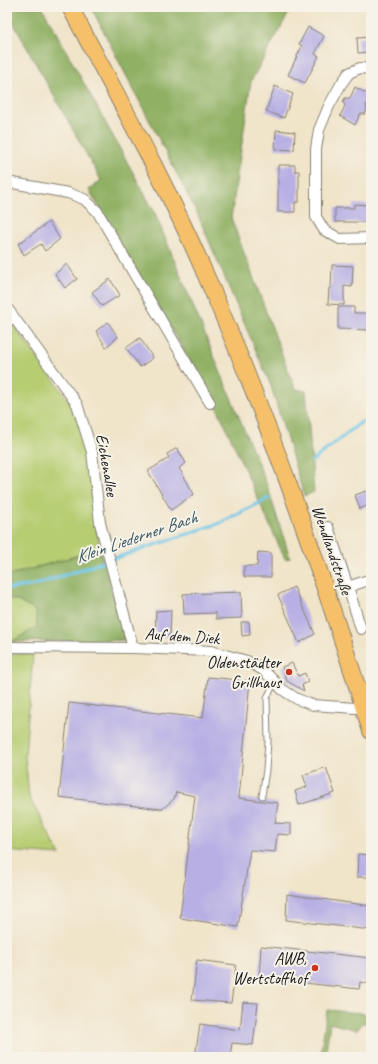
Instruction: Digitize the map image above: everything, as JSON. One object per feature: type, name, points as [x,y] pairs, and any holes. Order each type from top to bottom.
[{"type":"main road","name":"Wendlandstraße","points":[[70,7],[155,168],[203,269],[246,368],[368,709],[371,731]]},
{"type":"street","points":[[371,69],[360,68],[349,73],[329,106],[319,130],[316,149],[316,217],[324,230],[340,239],[371,238]]},
{"type":"street","points":[[7,182],[68,193],[84,198],[97,211],[210,403]]},
{"type":"street","name":"Eichenallee","points":[[7,308],[77,404],[92,452],[100,523],[133,648]]},
{"type":"street","points":[[328,527],[360,629]]},
{"type":"street","points":[[348,587],[371,579]]},
{"type":"street","name":"Auf dem Diek","points":[[7,647],[133,648],[218,652],[248,661],[263,670],[283,690],[297,699],[313,705],[368,709]]},
{"type":"lane","points":[[262,796],[268,748],[267,698],[275,682]]},
{"type":"green space","points":[[7,7],[42,7],[154,211],[267,485],[290,558],[285,559],[215,403],[89,190],[101,180],[7,12]]},
{"type":"green space","points":[[91,7],[292,7],[251,81],[231,218],[295,389],[306,391],[314,492],[304,496],[271,386],[197,213]]},
{"type":"green space","points":[[7,316],[73,406],[88,455],[100,549],[7,576]]},
{"type":"green space","points":[[100,549],[125,640],[11,642],[37,627],[36,611],[16,600],[7,599],[7,576]]},
{"type":"green space","points":[[7,599],[16,600],[36,611],[37,628],[11,642],[7,641]]},
{"type":"green space","points":[[7,654],[33,654],[25,755],[29,797],[60,855],[7,851]]},
{"type":"green space","points":[[327,1010],[371,1014],[371,1023],[363,1023],[357,1030],[330,1023],[325,1057],[320,1057]]},
{"type":"building","points":[[308,27],[324,36],[315,54],[319,56],[305,83],[288,75],[302,46],[299,44]]},
{"type":"building","points":[[371,37],[371,52],[358,53],[357,38]]},
{"type":"building","points":[[275,86],[293,94],[284,118],[266,111]]},
{"type":"building","points":[[355,87],[371,96],[366,106],[367,110],[365,114],[360,114],[355,125],[340,116],[345,106],[343,102],[345,98],[350,98]]},
{"type":"building","points":[[276,130],[295,132],[294,150],[275,149]]},
{"type":"building","points":[[278,165],[295,165],[295,171],[299,171],[299,202],[295,202],[295,212],[278,212]]},
{"type":"building","points":[[354,204],[371,205],[371,222],[335,222],[335,208],[354,208]]},
{"type":"building","points":[[49,222],[60,239],[45,251],[41,244],[24,255],[18,244]]},
{"type":"building","points":[[67,264],[77,279],[65,288],[55,274]]},
{"type":"building","points":[[332,265],[353,266],[352,287],[344,286],[344,305],[328,304],[329,288],[331,288]]},
{"type":"building","points":[[110,279],[120,295],[102,306],[92,292]]},
{"type":"building","points":[[338,307],[354,307],[354,313],[371,313],[371,330],[338,329]]},
{"type":"building","points":[[108,322],[118,337],[106,347],[96,331]]},
{"type":"building","points":[[140,338],[153,358],[140,367],[126,348]]},
{"type":"building","points":[[177,448],[186,463],[179,468],[194,494],[171,510],[148,471],[169,458],[167,454]]},
{"type":"building","points":[[366,491],[371,504],[360,509],[355,495]]},
{"type":"building","points":[[258,552],[271,553],[271,577],[244,577],[244,566],[257,566]]},
{"type":"building","points":[[294,587],[315,634],[299,643],[278,595]]},
{"type":"building","points":[[241,592],[242,618],[216,619],[216,613],[184,614],[183,594]]},
{"type":"building","points":[[171,610],[170,636],[155,637],[156,611]]},
{"type":"building","points":[[241,622],[249,622],[250,635],[242,636]]},
{"type":"building","points":[[292,663],[298,676],[305,673],[308,682],[302,685],[304,691],[287,681],[282,667]]},
{"type":"building","points":[[208,677],[250,681],[239,798],[278,803],[275,823],[291,824],[291,835],[277,834],[275,852],[250,850],[238,927],[180,918],[195,796],[176,792],[174,799],[162,809],[59,797],[69,703],[203,718]]},
{"type":"building","points":[[326,767],[335,793],[299,805],[295,791],[307,787],[303,775]]},
{"type":"building","points":[[358,854],[371,855],[371,877],[357,877]]},
{"type":"building","points":[[287,894],[371,906],[371,930],[286,920]]},
{"type":"building","name":"AWB, Wertstoffhof","points":[[261,946],[371,958],[371,984],[360,982],[359,989],[259,978]]},
{"type":"building","points":[[197,960],[236,965],[231,1003],[192,1000]]},
{"type":"building","points":[[243,1002],[258,1003],[253,1045],[232,1043],[230,1057],[195,1057],[200,1024],[240,1030]]},
{"type":"waterway","name":"Klein Liederner Bach","points":[[312,461],[360,423],[371,418]]},
{"type":"waterway","name":"Klein Liederner Bach","points":[[7,589],[35,585],[220,523],[269,498]]},
{"type":"place","name":"Oldenstädter Grillhaus","points":[[289,672]]},
{"type":"place","name":"AWB, Wertstoffhof","points":[[315,968]]}]
